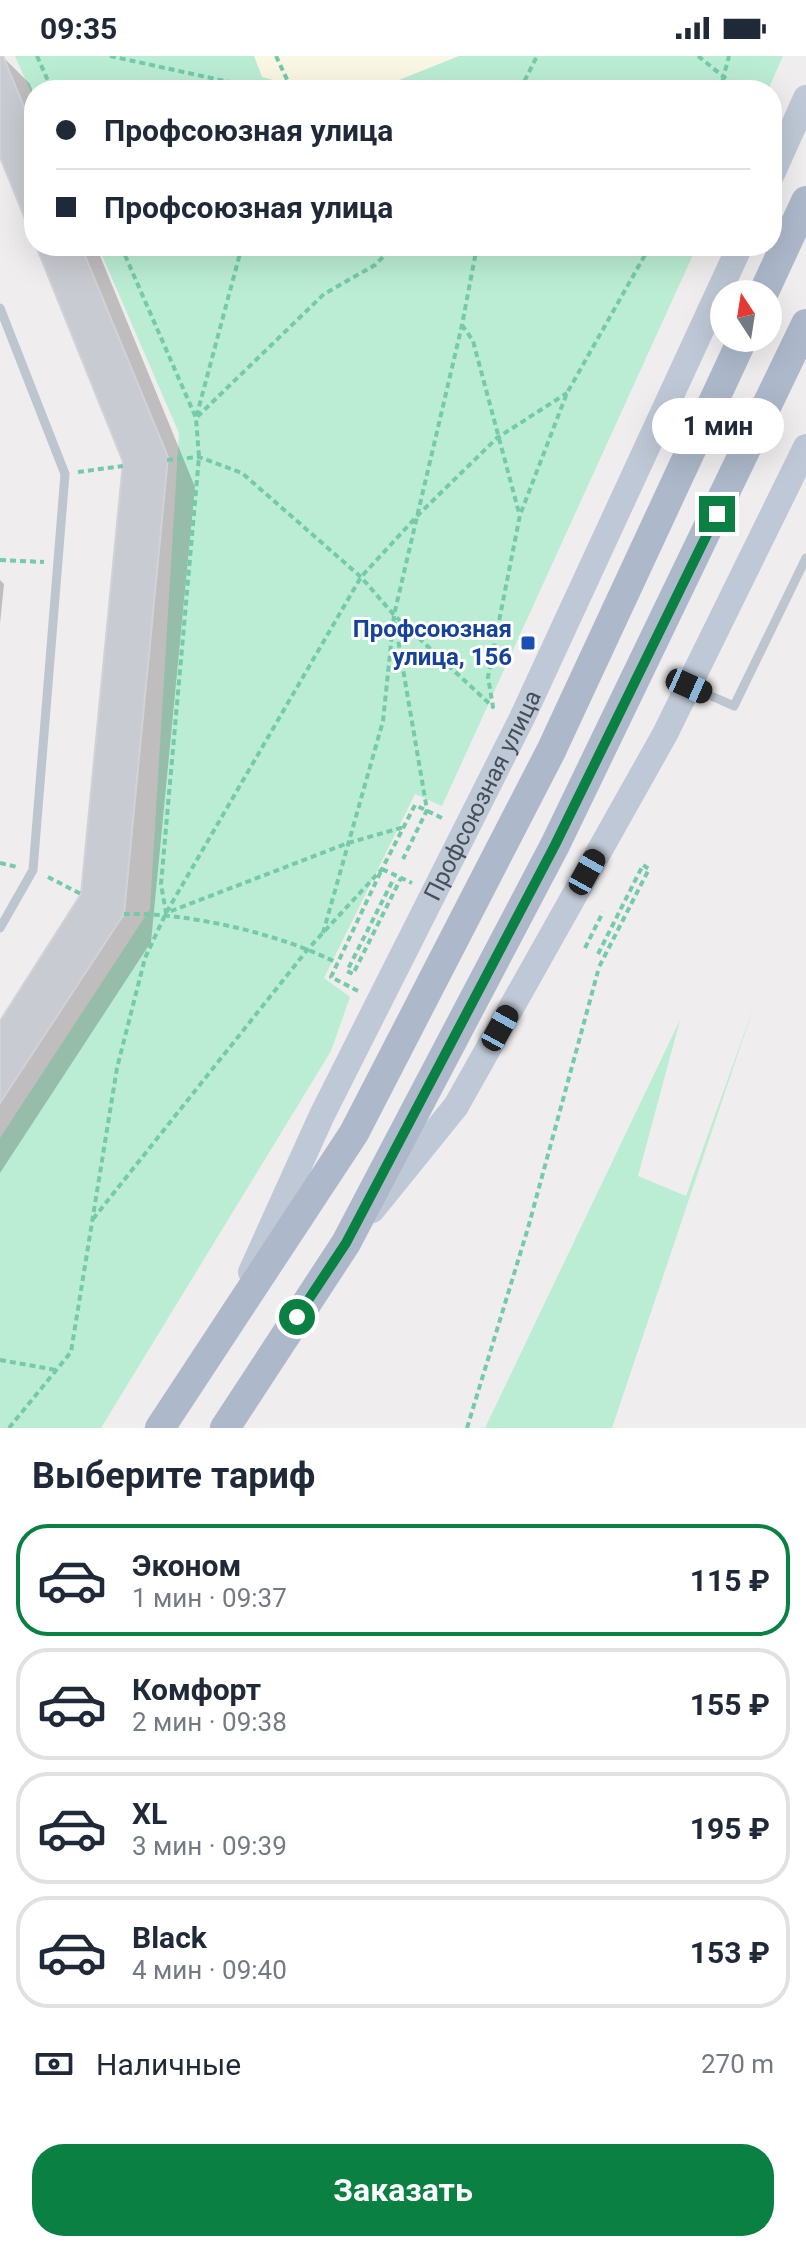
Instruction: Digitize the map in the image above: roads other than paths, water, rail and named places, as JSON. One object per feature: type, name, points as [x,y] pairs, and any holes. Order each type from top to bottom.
[{"type":"main road","points":[[782,152],[806,98]]},
{"type":"main road","points":[[782,253],[806,201]]},
{"type":"main road","name":"Профсоюзная улица","points":[[219,1341],[322,1115],[522,718],[735,256]]},
{"type":"main road","points":[[769,280],[781,256]]},
{"type":"main road","points":[[225,1428],[346,1243],[555,845],[806,324]]},
{"type":"main road","name":"Профсоюзная улица","points":[[160,1428],[361,1119],[551,751],[737,352]]},
{"type":"main road","points":[[346,1243],[456,1106],[689,686],[806,447]]},
{"type":"lane","points":[[0,308],[65,474],[33,870],[0,928]]},
{"type":"lane","points":[[689,686],[734,706],[806,558]]},
{"type":"place","name":"Профсоюзная улица, 156","points":[[528,643]]}]
